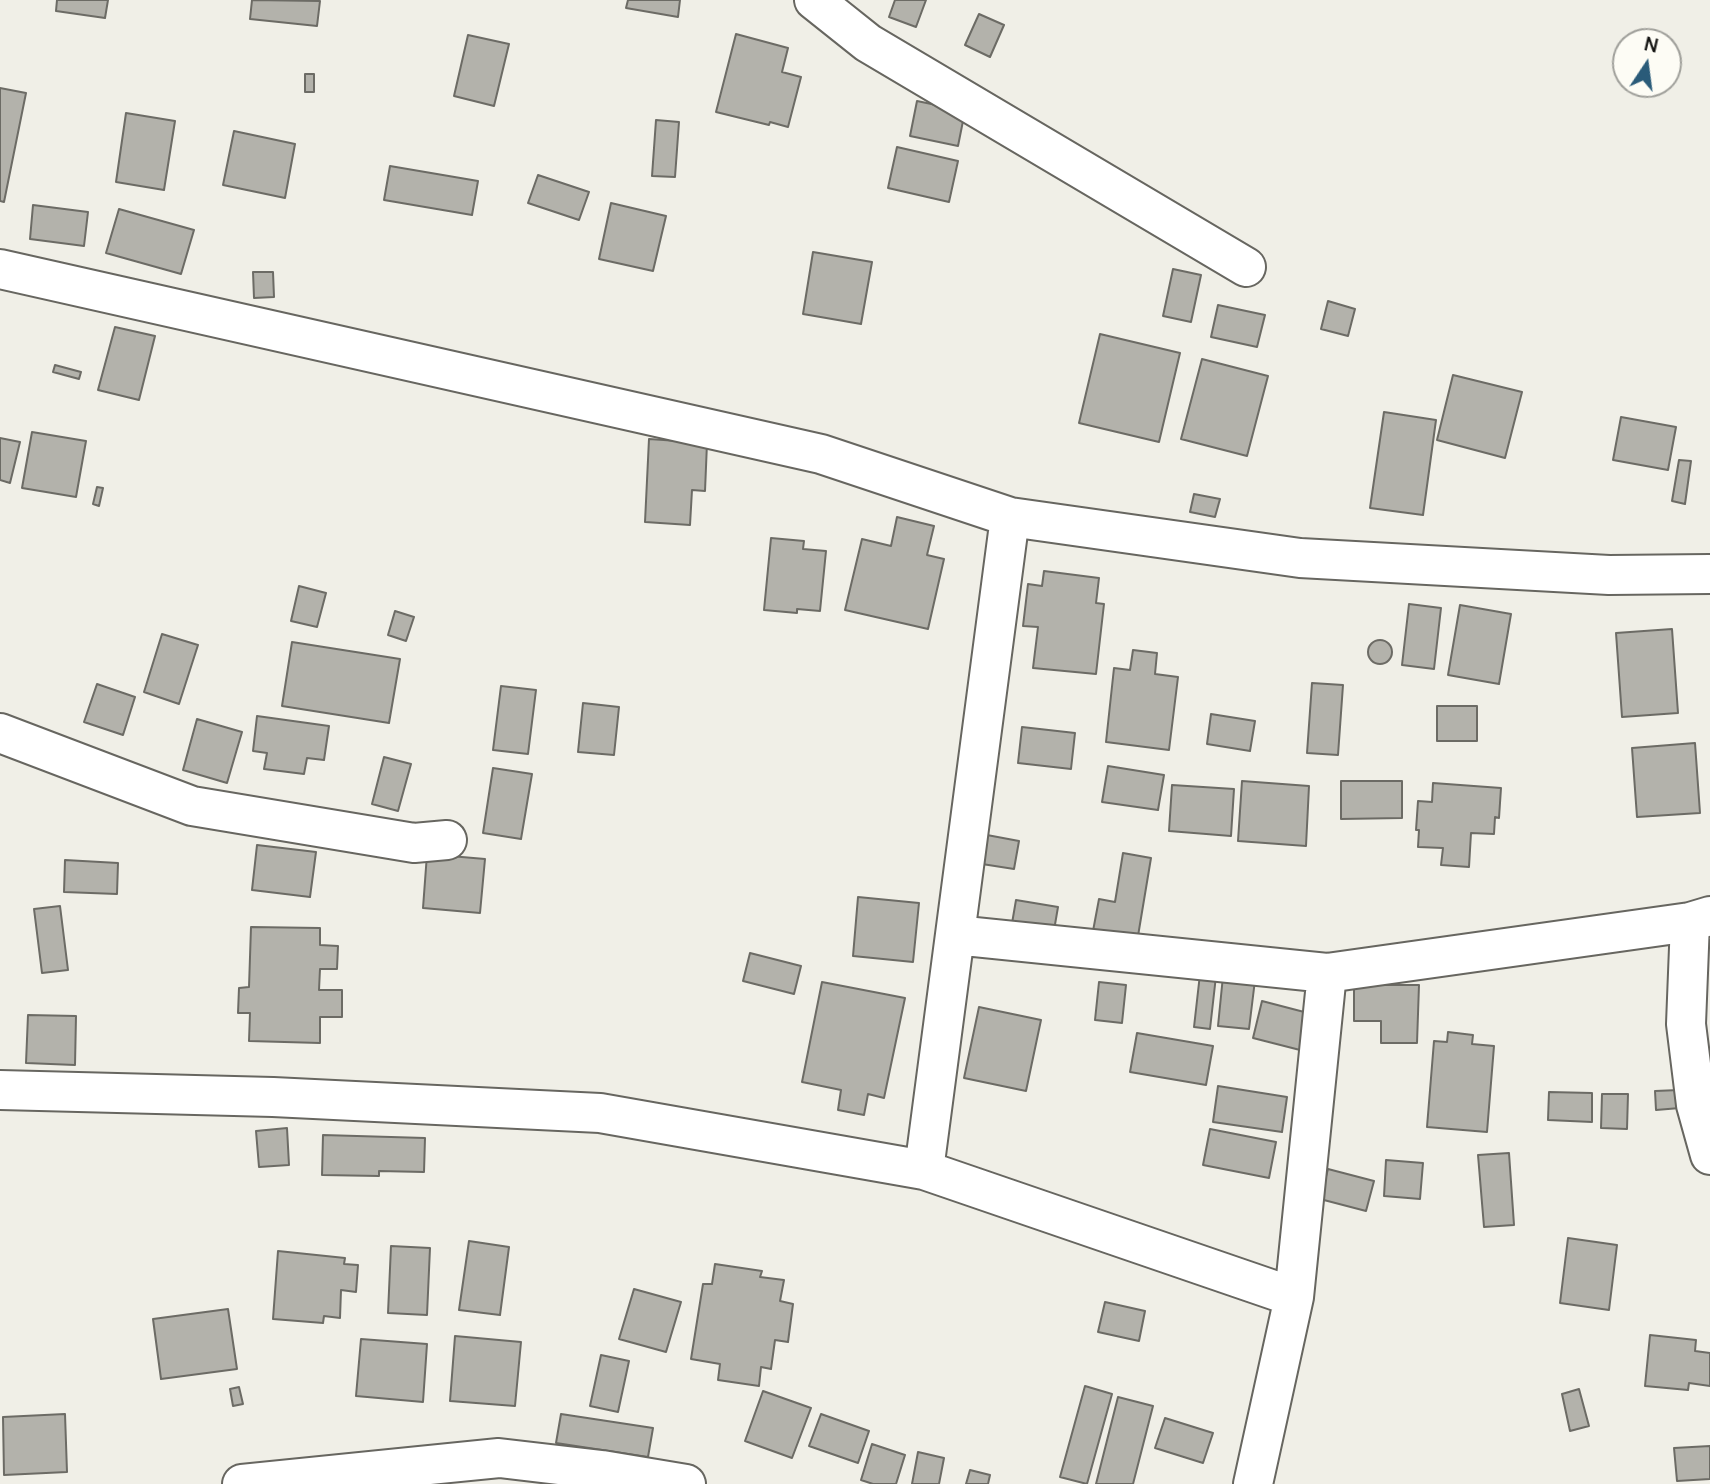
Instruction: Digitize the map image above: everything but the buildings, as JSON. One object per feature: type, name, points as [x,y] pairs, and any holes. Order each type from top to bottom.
[{"type":"street","points":[[814,0],[869,43],[1246,267]]},
{"type":"street","points":[[0,269],[821,454],[1010,517],[1300,558],[1609,576],[1710,574]]},
{"type":"street","points":[[924,1170],[1010,517]]},
{"type":"street","points":[[0,733],[192,806],[414,843],[447,840]]},
{"type":"street","points":[[955,935],[1327,973],[1700,919],[1686,1024],[1696,1105],[1710,1155]]},
{"type":"street","points":[[1254,1484],[1294,1297],[1327,973]]},
{"type":"street","points":[[0,1090],[274,1097],[600,1113],[924,1170],[1294,1297]]},
{"type":"street","points":[[264,1483],[499,1458],[602,1470],[686,1484]]}]
